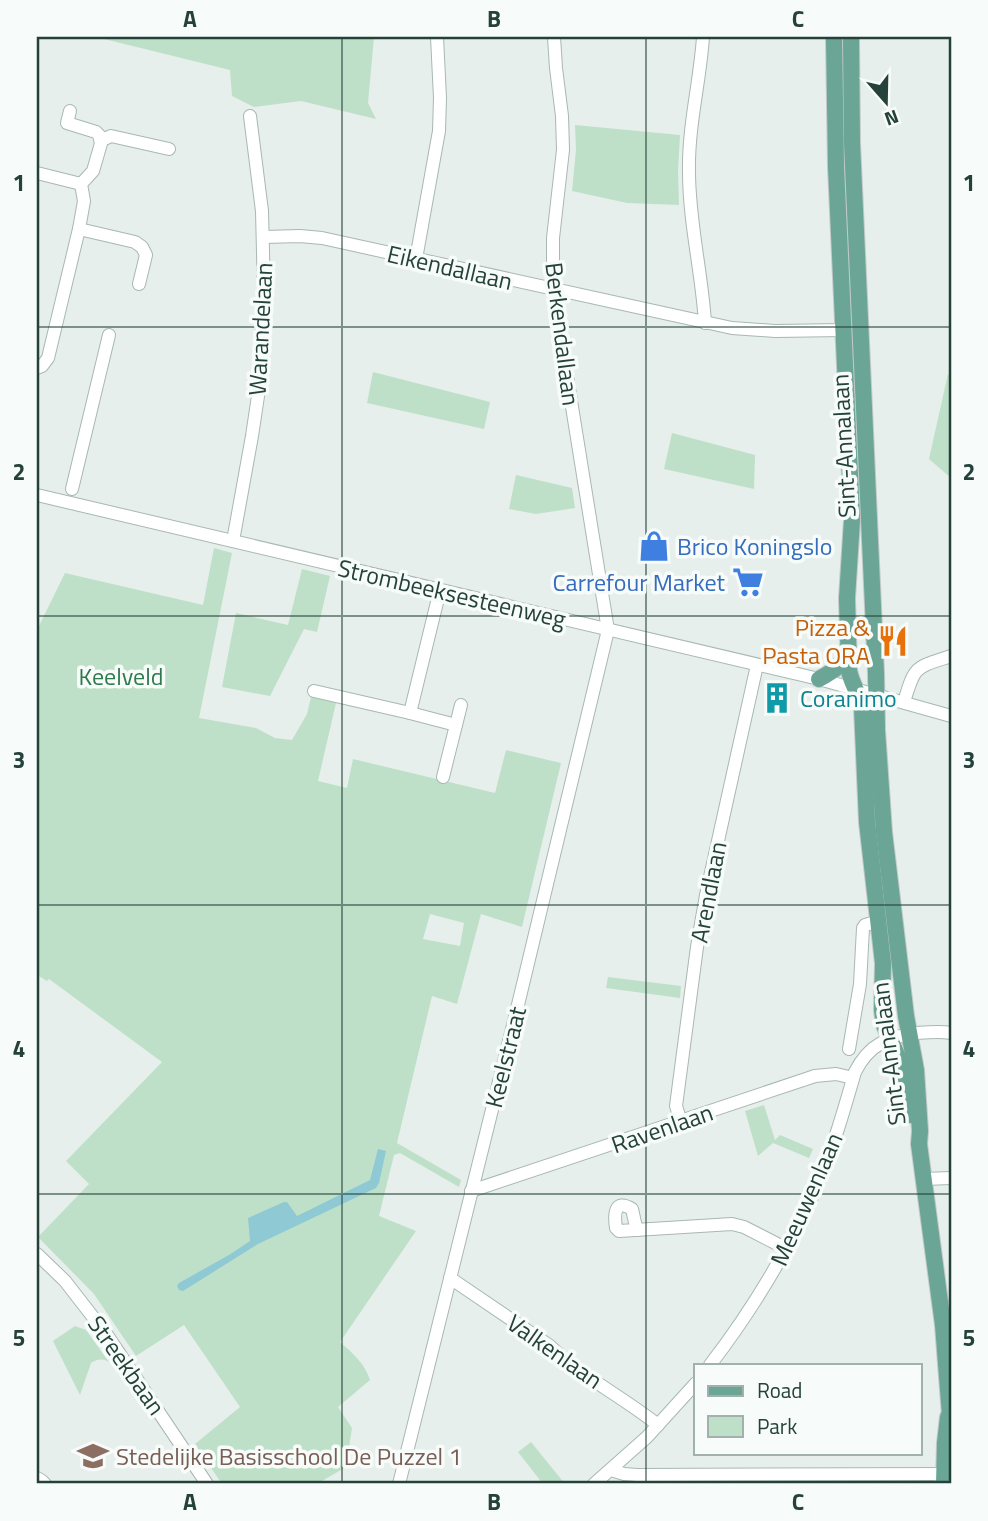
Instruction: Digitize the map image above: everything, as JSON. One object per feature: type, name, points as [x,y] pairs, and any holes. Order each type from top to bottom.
[{"type":"main road","name":"Sint-Annalaan","points":[[834,37],[836,167],[852,520],[847,598],[848,649],[851,680],[866,692]]},
{"type":"main road","name":"Sint-Annalaan","points":[[851,37],[866,692],[877,730],[898,1036]]},
{"type":"main road","points":[[819,679],[840,666],[848,649]]},
{"type":"main road","name":"Sint-Annalaan","points":[[866,692],[860,698],[867,822],[883,963],[882,1010],[884,1025],[898,1036],[916,1070],[919,1144],[947,1324],[951,1428]]},
{"type":"main road","name":"Sint-Annalaan","points":[[947,1477],[944,1443],[949,1408]]},
{"type":"street","points":[[416,259],[439,131],[438,37]]},
{"type":"street","name":"Berkendallaan","points":[[554,37],[564,150],[553,238],[553,289],[608,630]]},
{"type":"street","points":[[703,37],[689,174],[705,323]]},
{"type":"street","points":[[70,111],[67,123],[96,132],[101,143]]},
{"type":"street","name":"Warandelaan","points":[[233,541],[260,375],[264,293],[264,237],[250,116]]},
{"type":"street","points":[[81,184],[93,171],[105,138],[111,136],[169,149]]},
{"type":"street","points":[[37,173],[81,184]]},
{"type":"street","points":[[37,368],[48,358],[79,229],[84,201],[81,184]]},
{"type":"street","points":[[79,229],[135,242],[142,247],[146,255],[139,284]]},
{"type":"street","name":"Eikendallaan","points":[[264,237],[322,238],[732,328],[767,331],[844,330]]},
{"type":"street","points":[[72,489],[109,335]]},
{"type":"street","name":"Strombeeksesteenweg","points":[[37,495],[819,679],[951,716]]},
{"type":"street","points":[[410,713],[440,590]]},
{"type":"street","name":"Keelstraat","points":[[399,1484],[608,630]]},
{"type":"street","points":[[904,702],[911,678],[918,669],[951,656]]},
{"type":"street","name":"Arendlaan","points":[[681,1122],[676,1106],[697,947],[757,665]]},
{"type":"street","points":[[314,691],[456,725]]},
{"type":"street","points":[[443,777],[461,705]]},
{"type":"street","name":"Sint-Annalaan","points":[[849,1049],[860,984],[863,928],[879,921]]},
{"type":"street","points":[[898,1036],[935,1031],[951,1033]]},
{"type":"street","name":"Meeuwenlaan","points":[[711,1364],[757,1300],[786,1249],[818,1183],[857,1067],[878,1044],[898,1036]]},
{"type":"street","name":"Ravenlaan","points":[[471,1191],[815,1076],[836,1074],[853,1078]]},
{"type":"street","points":[[924,1179],[951,1178]]},
{"type":"street","points":[[639,1230],[732,1224],[744,1227],[786,1249]]},
{"type":"street","name":"Streekbaan","points":[[37,1254],[72,1290],[107,1335],[207,1484]]},
{"type":"street","name":"Valkenlaan","points":[[450,1279],[550,1346],[564,1360],[658,1425]]},
{"type":"street","points":[[594,1484],[658,1425],[694,1385]]},
{"type":"street","points":[[611,1470],[630,1475],[947,1477]]},
{"type":"street","points":[[37,1478],[45,1484]]},
{"type":"green space","points":[[96,37],[374,37],[368,103],[376,119],[301,101],[254,107],[232,96],[230,70]]},
{"type":"green space","points":[[575,125],[680,135],[679,205],[627,203],[572,191],[576,150]]},
{"type":"green space","points":[[373,372],[490,402],[484,429],[367,403]]},
{"type":"green space","points":[[948,374],[951,377],[951,478],[929,459]]},
{"type":"green space","points":[[672,433],[755,455],[754,489],[664,469]]},
{"type":"green space","points":[[516,475],[572,488],[575,508],[536,514],[509,509]]},
{"type":"green space","name":"Keelveld","points":[[214,548],[232,553],[199,718],[256,728],[275,738],[292,740],[307,714],[311,697],[336,703],[318,781],[347,788],[353,759],[495,793],[506,750],[561,763],[522,927],[481,914],[457,1004],[432,996],[397,1143],[461,1180],[459,1187],[400,1153],[394,1155],[379,1216],[416,1231],[340,1342],[362,1364],[370,1380],[338,1407],[352,1428],[346,1467],[317,1484],[222,1484],[195,1444],[240,1407],[184,1325],[136,1356],[94,1294],[38,1237],[89,1184],[66,1161],[162,1062],[49,979],[47,981],[37,975],[37,630],[65,573],[203,605]],"holes":[[[430,914],[464,923],[460,946],[423,939]]]},
{"type":"green space","points":[[302,569],[330,576],[317,632],[304,629],[270,696],[222,687],[236,613],[288,625]]},
{"type":"green space","points":[[608,977],[681,986],[680,998],[606,988]]},
{"type":"green space","points":[[764,1105],[775,1140],[780,1135],[813,1149],[809,1158],[773,1143],[758,1156],[745,1111]]},
{"type":"green space","points":[[75,1326],[86,1330],[109,1362],[100,1360],[91,1363],[80,1395],[53,1341]]},
{"type":"green space","points":[[531,1442],[565,1484],[543,1484],[518,1452]]},
{"type":"water","points":[[378,1149],[386,1151],[376,1188],[258,1244],[183,1291],[179,1290],[179,1283],[250,1241],[248,1218],[284,1202],[287,1202],[297,1216],[370,1180]]},
{"type":"place","name":"Brico Koningslo","points":[[654,546]]},
{"type":"place","name":"Carrefour Market","points":[[748,582]]},
{"type":"place","name":"Pizza & Pasta ORA","points":[[893,641]]},
{"type":"place","name":"Coranimo","points":[[777,698]]},
{"type":"place","name":"Stedelijke Basisschool De Puzzel 1","points":[[93,1456]]}]
